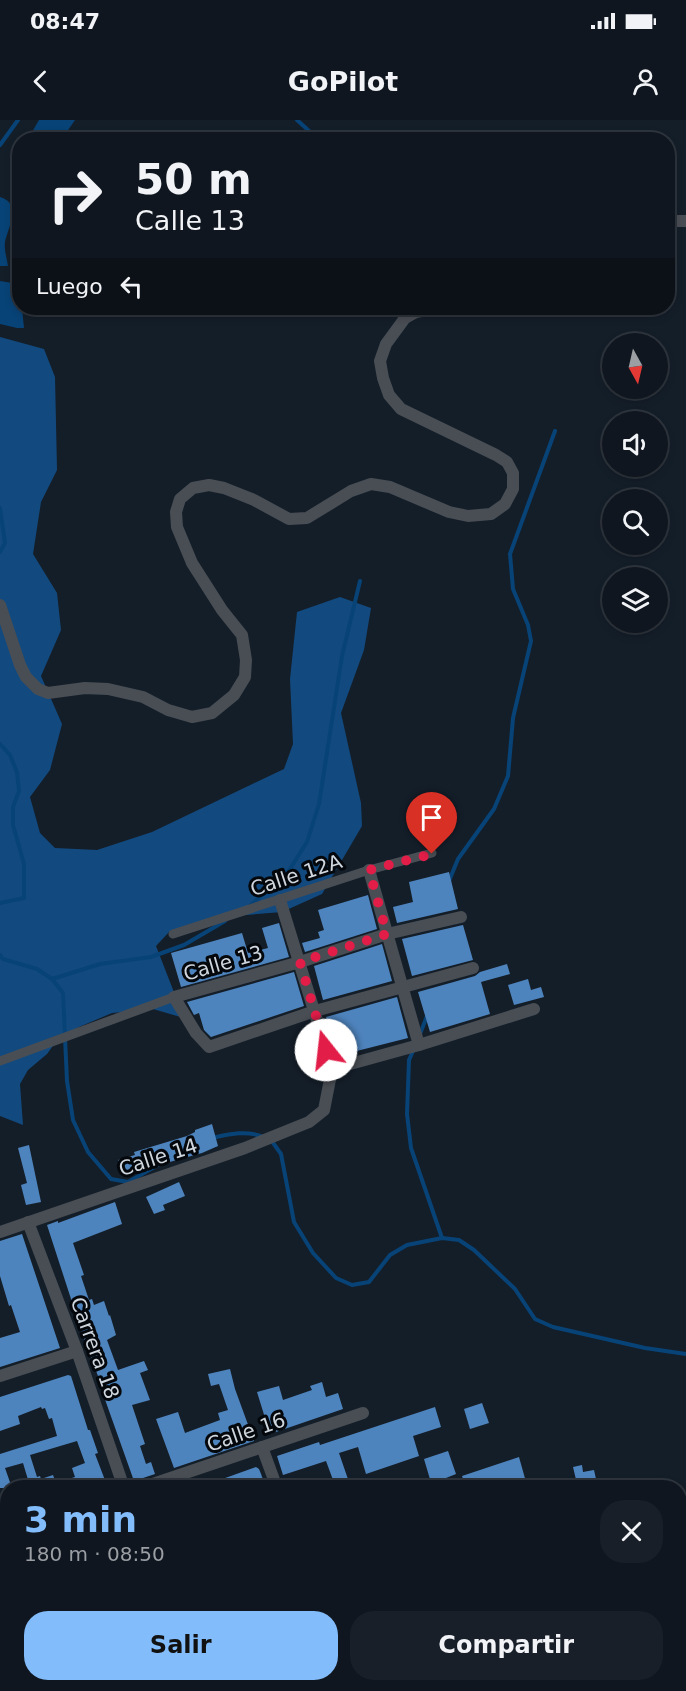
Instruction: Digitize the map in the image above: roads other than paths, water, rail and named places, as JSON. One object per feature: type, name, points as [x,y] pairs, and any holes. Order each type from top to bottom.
[{"type":"street","points":[[0,605],[20,665],[26,677],[38,689],[48,693],[85,688],[108,689],[143,697],[168,710],[192,717],[212,712],[234,695],[245,677],[246,660],[242,635],[222,610],[192,563],[177,527],[176,512],[180,499],[193,488],[209,485],[224,488],[254,500],[289,519],[308,518],[351,491],[371,484],[390,487],[449,512],[468,516],[491,514],[505,504],[513,489],[513,473],[507,462],[401,409],[389,395],[380,362],[386,344],[405,318],[410,315]]},
{"type":"street","name":"Calle 12A","points":[[173,934],[369,870],[432,854]]},
{"type":"street","points":[[369,870],[419,1045]]},
{"type":"street","points":[[280,900],[332,1069],[534,1009]]},
{"type":"street","name":"Calle 13","points":[[0,1061],[174,997],[300,962],[387,934],[461,917]]},
{"type":"street","points":[[174,997],[196,1033],[209,1047],[315,1011],[473,968]]},
{"type":"street","name":"Calle 14","points":[[0,1232],[245,1148],[309,1122],[324,1110],[332,1069]]},
{"type":"street","name":"Carrera 18","points":[[28,1222],[121,1480]]},
{"type":"street","points":[[0,1376],[76,1351]]},
{"type":"street","name":"Calle 16","points":[[165,1480],[363,1413]]},
{"type":"street","points":[[262,1447],[274,1480]]},
{"type":"waterway","points":[[0,145],[18,120]]},
{"type":"waterway","points":[[297,120],[310,132]]},
{"type":"waterway","points":[[449,881],[458,859],[494,809],[508,776],[513,718],[531,641],[528,625],[513,589],[510,554],[555,431]]},
{"type":"waterway","points":[[0,508],[5,543],[0,552]]},
{"type":"waterway","points":[[250,906],[288,872],[307,842],[319,804],[342,656],[360,581]]},
{"type":"waterway","points":[[0,744],[10,755],[17,772],[19,791],[13,807],[13,825],[24,864],[24,898],[0,903]]},
{"type":"waterway","points":[[52,979],[100,964],[151,957],[184,945],[225,921]]},
{"type":"waterway","points":[[0,955],[3,959],[37,969],[52,979],[63,993],[67,1081],[73,1120],[88,1152],[111,1179],[128,1182],[158,1165]]},
{"type":"waterway","points":[[420,1034],[427,1016]]},
{"type":"waterway","points":[[414,1049],[409,1060],[407,1114],[411,1148],[442,1238]]},
{"type":"waterway","points":[[212,1138],[244,1133],[264,1137]]},
{"type":"waterway","points":[[271,1140],[281,1154],[294,1222],[313,1253],[336,1278],[352,1285],[369,1282],[390,1255],[407,1245],[442,1238],[459,1240],[474,1250],[515,1289],[535,1319],[553,1327],[645,1348],[686,1354]]}]
